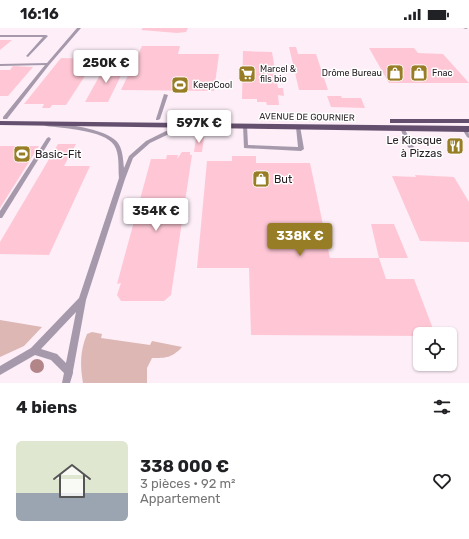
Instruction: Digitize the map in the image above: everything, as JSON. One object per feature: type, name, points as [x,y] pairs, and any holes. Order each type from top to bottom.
[{"type":"main road","name":"AVENUE DE GOURNIER","points":[[2,119],[469,121]]},
{"type":"main road","name":"AVENUE DE GOURNIER","points":[[2,119],[40,124],[402,128],[467,131]]},
{"type":"lane","points":[[2,119],[80,28]]},
{"type":"lane","points":[[0,36],[46,36],[28,56]]},
{"type":"lane","points":[[0,64],[48,64]]},
{"type":"lane","points":[[158,119],[166,95]]},
{"type":"lane","points":[[40,124],[102,134],[115,143],[120,159],[122,179]]},
{"type":"lane","points":[[66,383],[69,374],[82,300],[122,179],[131,157],[148,142],[166,132],[187,125]]},
{"type":"lane","points":[[245,126],[246,147],[301,149],[298,127]]},
{"type":"lane","points":[[402,128],[411,146]]},
{"type":"lane","points":[[0,216],[49,139]]},
{"type":"lane","points":[[0,370],[34,351],[82,300]]},
{"type":"lane","points":[[34,351],[54,358],[69,374]]},
{"type":"shaded area","points":[[0,320],[42,327],[24,346],[0,357]]},
{"type":"shaded area","points":[[92,332],[102,334],[101,338],[150,345],[152,341],[182,347],[168,357],[152,358],[147,368],[147,383],[83,383],[81,370],[82,352],[87,334]]},
{"type":"building","points":[[143,28],[188,28],[186,32],[177,33],[141,30]]},
{"type":"building","points":[[0,40],[12,40],[0,50]]},
{"type":"building","points":[[142,46],[180,46],[178,54],[219,54],[214,91],[121,90]]},
{"type":"building","points":[[289,47],[296,47],[298,54],[316,54],[328,90],[299,90]]},
{"type":"building","points":[[369,48],[414,48],[418,53],[443,54],[469,83],[389,83]]},
{"type":"building","points":[[243,51],[272,52],[278,88],[283,88],[284,96],[278,95],[279,105],[267,105],[266,102],[257,102],[257,99],[242,99]]},
{"type":"building","points":[[61,58],[96,59],[66,105],[52,105],[50,108],[42,108],[44,104],[24,104]]},
{"type":"building","points":[[119,63],[127,63],[108,102],[85,102],[105,66],[118,66]]},
{"type":"building","points":[[13,66],[33,67],[8,96],[0,96],[0,70],[10,70]]},
{"type":"building","points":[[327,96],[361,98],[365,108],[331,107]]},
{"type":"building","points":[[196,137],[204,137],[202,152],[194,152]]},
{"type":"building","points":[[58,144],[76,144],[64,166],[90,166],[49,255],[0,254],[0,242]]},
{"type":"building","points":[[0,146],[39,146],[0,208]]},
{"type":"building","points":[[182,152],[190,152],[190,155],[192,155],[171,295],[164,301],[121,301],[117,295],[121,283],[117,284],[151,159],[166,159],[167,155],[178,155],[177,159]]},
{"type":"building","points":[[232,156],[256,156],[256,163],[310,163],[330,258],[379,258],[386,279],[414,279],[432,327],[413,327],[413,336],[251,335],[249,268],[197,268],[207,161],[232,161]]},
{"type":"building","points":[[415,175],[454,177],[469,202],[469,242],[420,241],[392,176],[416,177]]},
{"type":"building","points":[[371,224],[394,224],[408,258],[379,258]]},
{"type":"place","name":"Drôme Bureau","points":[[395,73]]},
{"type":"place","name":"Fnac","points":[[419,73]]},
{"type":"place","name":"Marcel & fils bio","points":[[247,74]]},
{"type":"place","name":"KeepCool","points":[[180,85]]},
{"type":"place","name":"Le Kiosque à Pizzas","points":[[455,146]]},
{"type":"place","name":"Basic-Fit","points":[[22,154]]},
{"type":"place","name":"But","points":[[261,179]]}]
